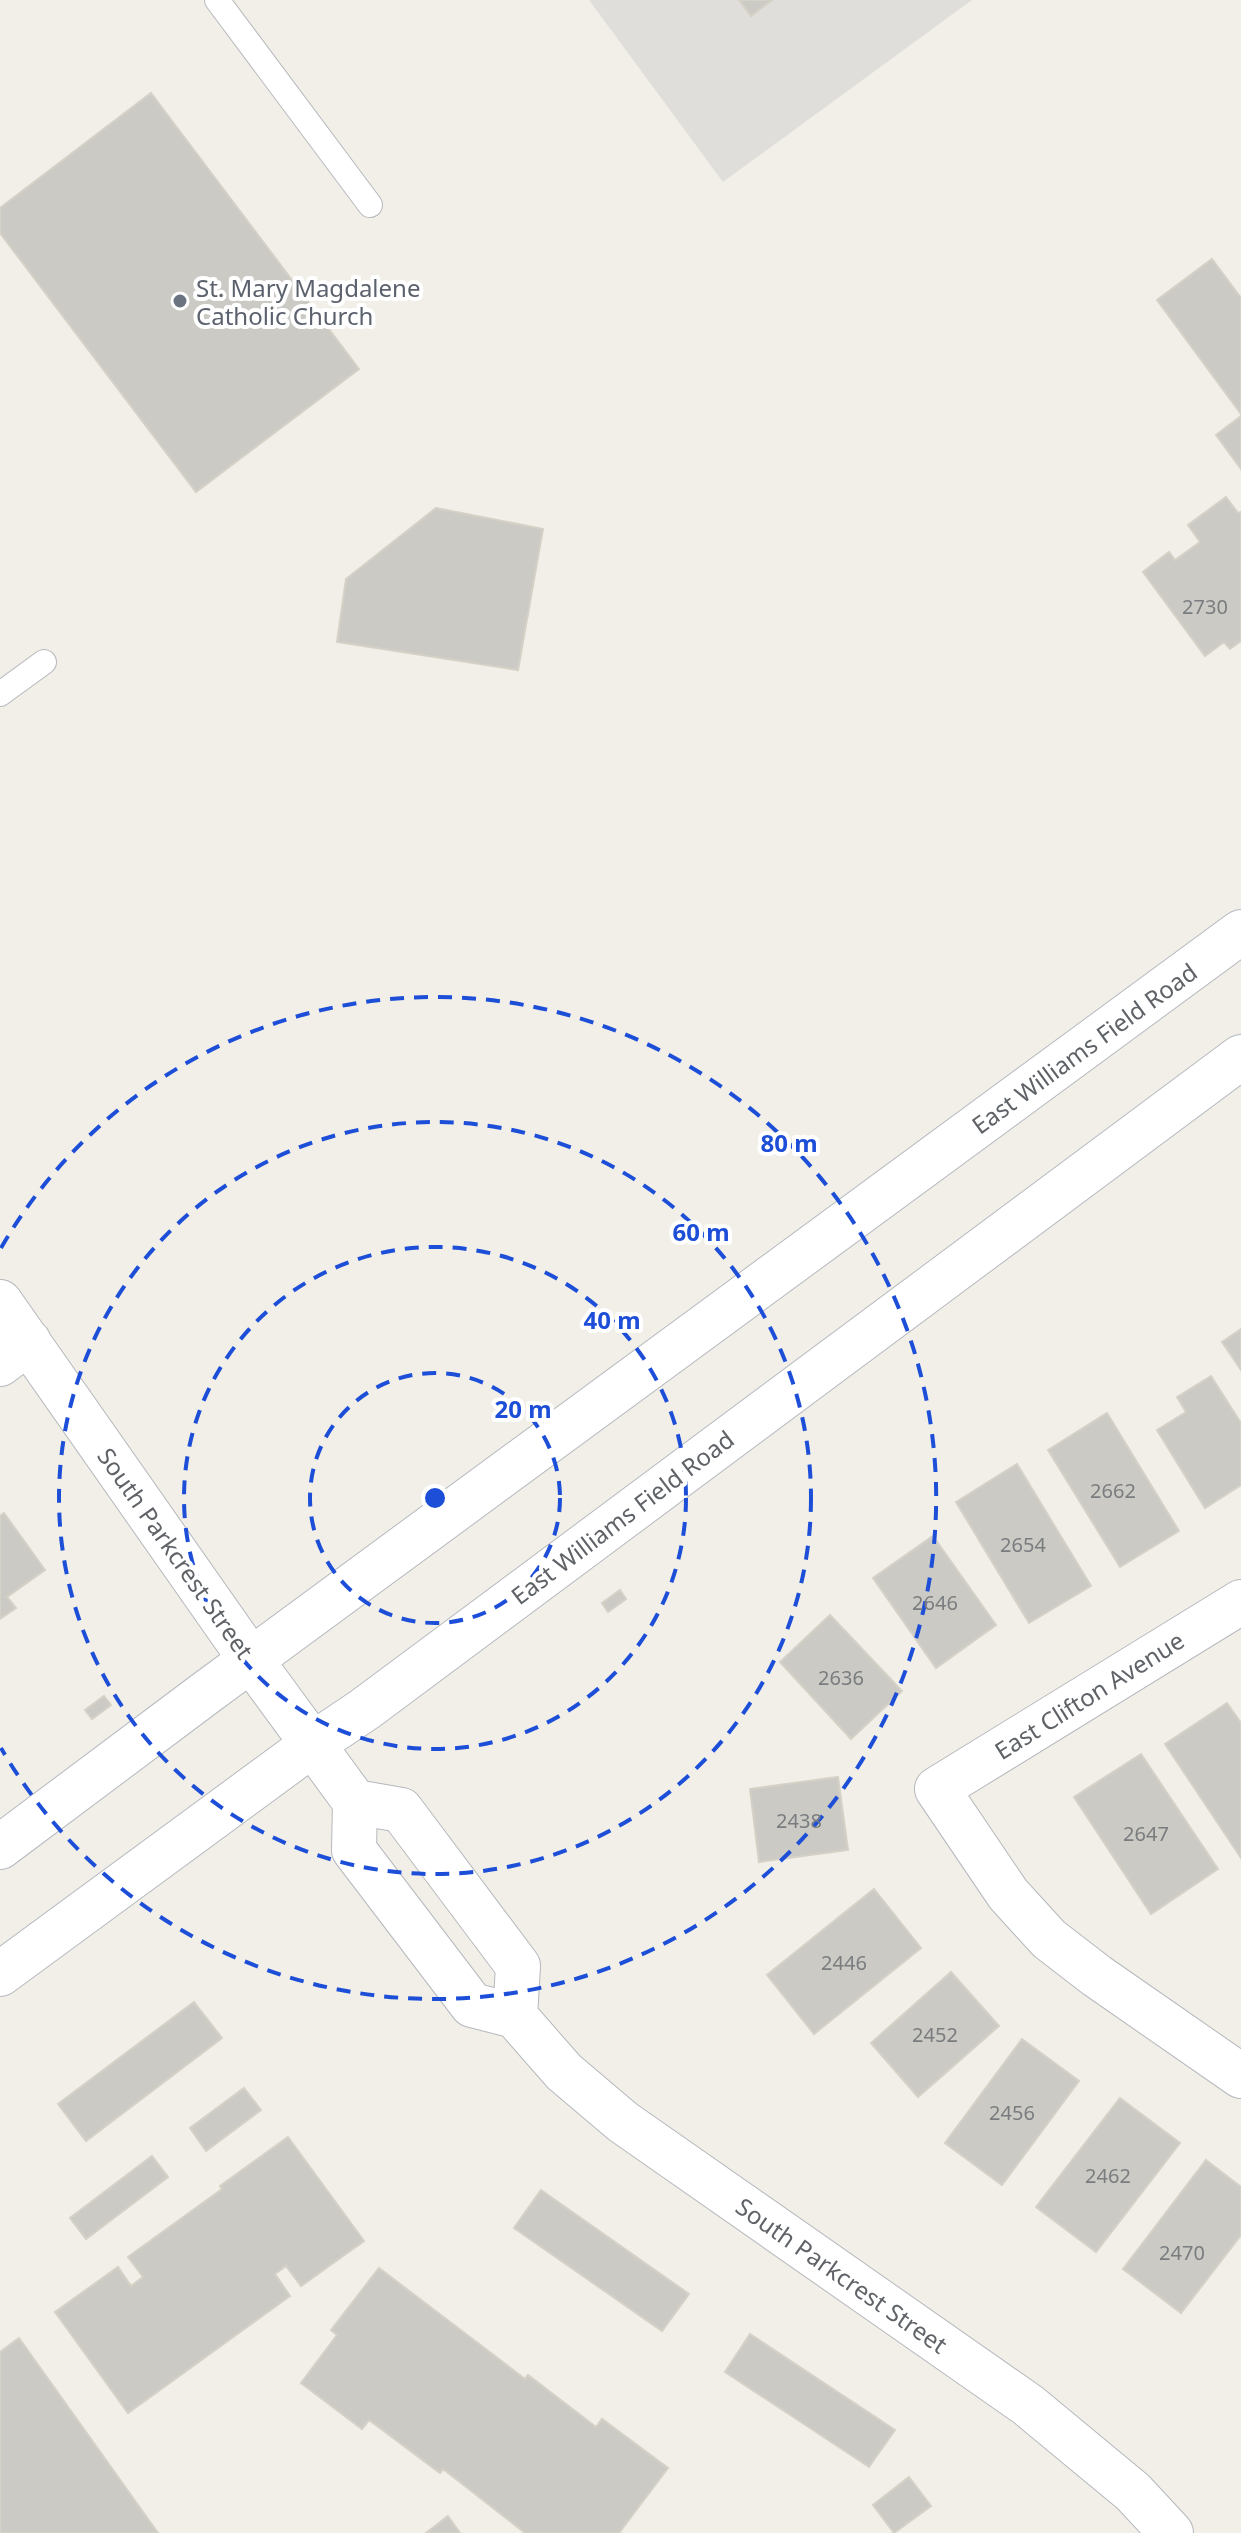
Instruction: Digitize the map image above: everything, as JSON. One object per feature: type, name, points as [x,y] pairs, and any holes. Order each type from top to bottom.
[{"type":"main road","name":"East Williams Field Road","points":[[0,1847],[1241,932]]},
{"type":"main road","name":"East Williams Field Road","points":[[0,1974],[365,1709],[1241,1057]]},
{"type":"main road","name":"South Parkcrest Street","points":[[0,1302],[15,1353],[251,1660],[355,1802]]},
{"type":"main road","name":"East Clifton Avenue","points":[[1241,1602],[937,1789],[1008,1894],[1049,1939],[1241,2076]]},
{"type":"main road","points":[[355,1802],[401,1810],[518,1966],[515,2016],[472,2005],[354,1850],[355,1802]]},
{"type":"main road","name":"South Parkcrest Street","points":[[515,2016],[564,2072],[623,2122],[1028,2405],[1133,2492],[1171,2533]]},
{"type":"lane","points":[[217,0],[370,205]]},
{"type":"lane","points":[[0,694],[44,662]]},
{"type":"shaded area","points":[[589,0],[972,0],[723,182]]},
{"type":"building","points":[[739,0],[772,0],[751,16]]},
{"type":"building","name":"St. Mary Magdalene Catholic Church","points":[[151,93],[359,369],[196,492],[0,233],[0,208]]},
{"type":"building","points":[[1212,259],[1241,298],[1241,414],[1157,300]]},
{"type":"building","points":[[1241,416],[1241,469],[1216,435]]},
{"type":"building","points":[[1226,497],[1238,513],[1241,512],[1241,641],[1230,649],[1224,642],[1205,656],[1143,572],[1169,552],[1175,560],[1200,542],[1188,525]]},
{"type":"building","points":[[436,508],[543,529],[518,670],[337,642],[346,579]]},
{"type":"building","points":[[1241,1329],[1241,1370],[1222,1342]]},
{"type":"building","points":[[1211,1376],[1241,1423],[1241,1485],[1205,1508],[1157,1430],[1186,1412],[1177,1397]]},
{"type":"building","points":[[1107,1413],[1179,1531],[1120,1567],[1048,1450]]},
{"type":"building","points":[[1017,1464],[1091,1586],[1029,1623],[956,1502]]},
{"type":"building","points":[[4,1513],[45,1570],[7,1597],[16,1608],[0,1619],[0,1516]]},
{"type":"building","points":[[933,1536],[996,1625],[936,1668],[873,1578]]},
{"type":"building","points":[[620,1590],[626,1599],[608,1612],[602,1603]]},
{"type":"building","points":[[830,1615],[902,1691],[851,1739],[780,1662]]},
{"type":"building","points":[[104,1696],[111,1705],[92,1719],[85,1710]]},
{"type":"building","points":[[1227,1703],[1241,1723],[1241,1858],[1165,1744]]},
{"type":"building","points":[[1141,1754],[1218,1869],[1151,1914],[1074,1797]]},
{"type":"building","points":[[838,1777],[848,1850],[759,1862],[750,1789]]},
{"type":"building","points":[[874,1889],[921,1948],[814,2034],[767,1975]]},
{"type":"building","points":[[951,1972],[999,2026],[918,2097],[871,2043]]},
{"type":"building","points":[[194,2002],[222,2038],[86,2141],[58,2104]]},
{"type":"building","points":[[1022,2039],[1079,2081],[1002,2185],[945,2143]]},
{"type":"building","points":[[244,2088],[261,2110],[206,2151],[190,2128]]},
{"type":"building","points":[[1120,2098],[1180,2143],[1096,2252],[1036,2207]]},
{"type":"building","points":[[288,2137],[364,2241],[301,2286],[286,2266],[275,2274],[290,2296],[128,2413],[55,2312],[118,2267],[131,2286],[143,2277],[128,2257]]},
{"type":"building","points":[[152,2156],[168,2177],[86,2239],[70,2218]]},
{"type":"building","points":[[1206,2160],[1241,2187],[1241,2235],[1181,2313],[1123,2269]]},
{"type":"building","points":[[541,2190],[689,2294],[662,2331],[514,2228]]},
{"type":"building","points":[[379,2268],[525,2379],[528,2375],[596,2427],[602,2419],[668,2468],[619,2533],[525,2533],[443,2469],[440,2473],[369,2420],[362,2429],[301,2383],[337,2335],[331,2330]]},
{"type":"building","points":[[750,2334],[895,2430],[869,2467],[725,2372]]},
{"type":"building","points":[[19,2338],[158,2533],[0,2533],[0,2352]]},
{"type":"building","points":[[909,2477],[931,2506],[894,2533],[873,2505]]},
{"type":"building","points":[[448,2516],[460,2533],[426,2533]]},
{"type":"place","name":"St. Mary Magdalene Catholic Church","points":[[180,301]]}]
